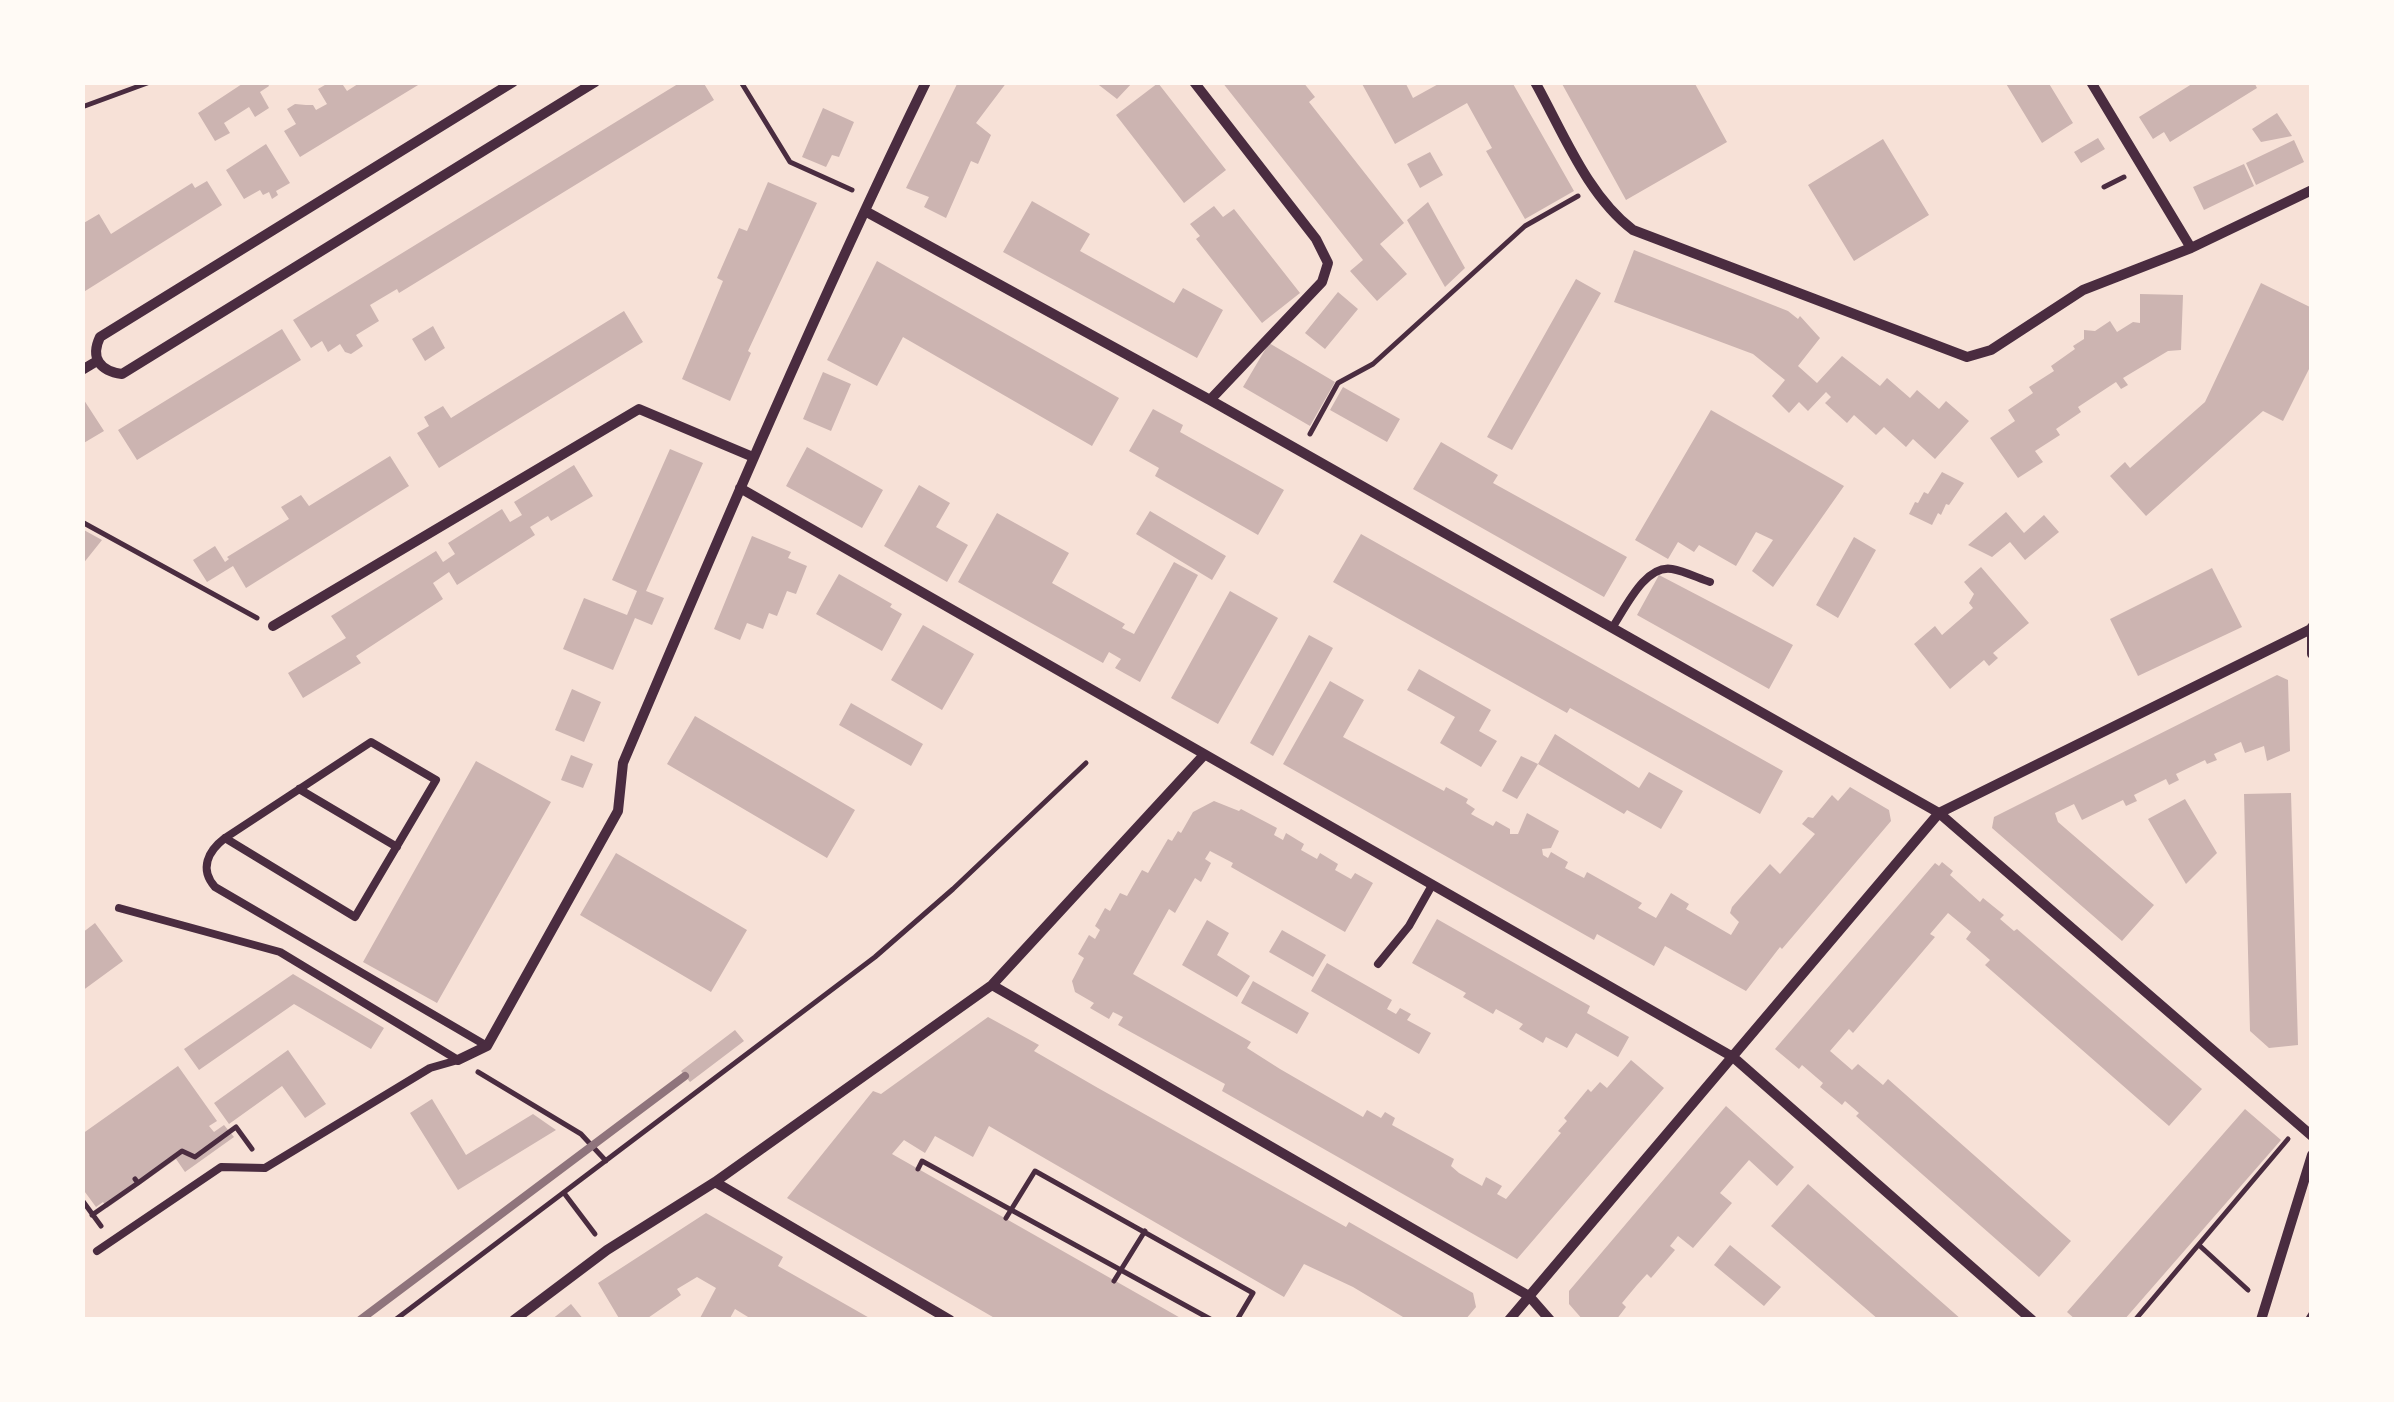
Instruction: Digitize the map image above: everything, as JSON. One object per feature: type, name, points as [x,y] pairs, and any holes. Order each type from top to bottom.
[{"type":"street","points":[[513,82],[100,336],[94,349],[97,362],[108,372],[122,374],[595,82]]},
{"type":"street","points":[[458,1060],[487,1046],[618,812],[624,763],[740,488],[926,82]]},
{"type":"street","points":[[1194,82],[1316,239],[1328,262],[1322,282],[1210,400]]},
{"type":"street","points":[[1535,82],[1593,187],[1616,217],[1632,230],[1967,357],[1991,350],[2083,290],[2191,248],[2312,190]]},
{"type":"street","points":[[2091,82],[2191,248]]},
{"type":"street","points":[[865,210],[1301,451],[1940,813],[2312,1136]]},
{"type":"street","points":[[82,370],[97,362]]},
{"type":"street","points":[[273,626],[639,408],[753,458]]},
{"type":"street","points":[[740,488],[1733,1057],[2032,1320]]},
{"type":"street","points":[[1509,1320],[1940,813],[2311,628],[2312,654]]},
{"type":"street","points":[[514,1320],[607,1250],[715,1182],[992,985],[1204,755]]},
{"type":"street","points":[[992,985],[1529,1296],[1550,1320]]},
{"type":"street","points":[[2262,1320],[2312,1155]]},
{"type":"street","points":[[715,1182],[950,1320]]},
{"type":"lane","points":[[1612,628],[1656,570],[1670,568],[1710,582]]},
{"type":"lane","points":[[225,838],[355,917],[436,780],[372,742],[225,838],[211,849],[206,863],[208,880],[487,1046]]},
{"type":"lane","points":[[299,789],[397,847]]},
{"type":"lane","points":[[1378,964],[1409,926],[1431,886]]},
{"type":"lane","points":[[120,908],[280,952],[458,1060]]},
{"type":"lane","points":[[96,1250],[222,1167],[265,1168],[430,1068],[458,1060]]},
{"type":"path","points":[[82,107],[150,82]]},
{"type":"path","points":[[740,82],[790,162],[870,198]]},
{"type":"path","points":[[1301,451],[1338,383],[1372,364],[1524,226],[1593,187]]},
{"type":"path","points":[[82,522],[273,626]]},
{"type":"path","points":[[395,1320],[874,957],[1086,764]]},
{"type":"path","points":[[458,1060],[580,1134],[606,1161]]},
{"type":"path","points":[[2135,1320],[2299,1125]]},
{"type":"path","points":[[918,1169],[922,1161],[1008,1215],[1212,1320]]},
{"type":"path","points":[[1008,1215],[1035,1171],[1253,1293],[1237,1320]]},
{"type":"path","points":[[82,1200],[91,1213],[138,1182],[135,1179]]},
{"type":"path","points":[[564,1192],[607,1250]]},
{"type":"path","points":[[1114,1281],[1145,1231]]},
{"type":"path","points":[[2200,1246],[2266,1306]]},
{"type":"path","points":[[2308,1320],[2312,1312]]},
{"type":"building","points":[[245,82],[267,82],[269,86],[260,92],[269,108],[255,117],[249,107],[224,123],[230,133],[215,141],[198,113]]},
{"type":"building","points":[[330,82],[341,82],[347,91],[361,82],[423,82],[300,157],[284,131],[296,124],[287,109],[295,104],[313,105],[316,110],[327,104],[318,89]]},
{"type":"building","points":[[681,82],[703,82],[714,100],[399,293],[397,289],[370,305],[379,321],[356,335],[363,346],[351,354],[340,344],[328,352],[322,341],[311,348],[293,320]]},
{"type":"building","points":[[958,82],[1007,82],[976,123],[991,135],[978,164],[971,161],[946,218],[924,207],[929,197],[906,188]]},
{"type":"building","points":[[1095,82],[1133,82],[1117,99]]},
{"type":"building","points":[[1222,82],[1303,82],[1315,97],[1309,102],[1404,223],[1380,244],[1407,274],[1377,301],[1350,271],[1363,260]]},
{"type":"building","points":[[1361,82],[1405,82],[1413,98],[1442,82],[1512,82],[1574,191],[1525,219],[1486,151],[1492,148],[1467,103],[1395,144]]},
{"type":"building","points":[[1561,82],[1694,82],[1727,142],[1626,200]]},
{"type":"building","points":[[2005,82],[2048,82],[2073,123],[2042,143]]},
{"type":"building","points":[[2195,82],[2254,82],[2257,88],[2170,142],[2164,132],[2153,139],[2139,117]]},
{"type":"building","points":[[1158,83],[1226,170],[1184,203],[1116,115]]},
{"type":"building","points":[[823,108],[854,122],[839,157],[832,155],[826,167],[802,157]]},
{"type":"building","points":[[2277,113],[2292,136],[2261,142],[2252,129]]},
{"type":"building","points":[[2098,138],[2105,149],[2081,163],[2074,152]]},
{"type":"building","points":[[1883,139],[1929,215],[1854,261],[1808,185]]},
{"type":"building","points":[[2294,140],[2304,162],[2256,185],[2246,163]]},
{"type":"building","points":[[266,144],[290,183],[276,191],[278,195],[272,199],[269,192],[263,195],[260,190],[244,199],[226,170]]},
{"type":"building","points":[[1430,152],[1443,175],[1420,188],[1407,164]]},
{"type":"building","points":[[2244,164],[2254,186],[2204,210],[2193,187]]},
{"type":"building","points":[[207,181],[222,205],[82,293],[82,224],[99,214],[111,234],[192,183],[195,188]]},
{"type":"building","points":[[768,182],[817,203],[748,351],[751,353],[730,401],[682,379],[723,281],[717,278],[739,228],[747,231]]},
{"type":"building","points":[[1032,201],[1090,234],[1080,251],[1174,303],[1183,288],[1223,310],[1197,358],[1003,252]]},
{"type":"building","points":[[1428,202],[1465,268],[1445,287],[1407,220]]},
{"type":"building","points":[[1214,206],[1223,217],[1234,209],[1300,293],[1262,323],[1196,239],[1200,236],[1190,224]]},
{"type":"building","points":[[1634,250],[1788,311],[1798,319],[1800,316],[1820,338],[1798,366],[1817,383],[1842,356],[1880,386],[1887,378],[1910,398],[1917,390],[1939,409],[1946,401],[1969,421],[1935,459],[1913,439],[1906,447],[1884,427],[1876,435],[1854,415],[1847,423],[1825,403],[1831,397],[1826,392],[1808,411],[1799,402],[1789,413],[1772,396],[1785,380],[1753,354],[1614,302]]},
{"type":"building","points":[[877,261],[1119,398],[1092,446],[903,337],[877,386],[827,360]]},
{"type":"building","points":[[1576,279],[1601,293],[1512,450],[1487,437]]},
{"type":"building","points":[[2261,283],[2312,308],[2312,363],[2283,421],[2263,411],[2146,516],[2110,476],[2125,462],[2130,468],[2205,402]]},
{"type":"building","points":[[1338,292],[1358,309],[1325,349],[1305,333]]},
{"type":"building","points":[[2140,294],[2183,295],[2181,350],[2168,351],[2123,378],[2128,385],[2121,389],[2116,382],[2078,407],[2081,412],[2056,429],[2060,435],[2035,451],[2043,462],[2018,478],[1990,438],[2015,421],[2008,410],[2033,393],[2029,387],[2054,371],[2051,366],[2075,349],[2073,346],[2084,339],[2084,330],[2095,331],[2110,321],[2117,332],[2133,322],[2140,323]]},
{"type":"building","points":[[624,311],[643,342],[439,468],[417,433],[429,426],[424,417],[443,406],[451,418]]},
{"type":"building","points":[[433,326],[445,348],[425,361],[412,339]]},
{"type":"building","points":[[282,329],[301,360],[137,460],[118,430]]},
{"type":"building","points":[[1269,343],[1335,382],[1310,426],[1243,387]]},
{"type":"building","points":[[823,372],[851,384],[831,431],[803,419]]},
{"type":"building","points":[[1343,387],[1400,419],[1387,442],[1330,410]]},
{"type":"building","points":[[82,397],[104,431],[82,444]]},
{"type":"building","points":[[1153,409],[1183,425],[1180,432],[1284,490],[1258,535],[1155,476],[1159,468],[1129,451]]},
{"type":"building","points":[[1711,410],[1844,486],[1773,587],[1752,571],[1773,540],[1756,532],[1736,566],[1699,545],[1694,552],[1678,542],[1668,559],[1635,540]]},
{"type":"building","points":[[1441,442],[1498,475],[1493,483],[1627,557],[1604,597],[1413,489]]},
{"type":"building","points":[[807,447],[883,490],[862,528],[786,486]]},
{"type":"building","points":[[670,449],[703,463],[646,591],[664,598],[652,625],[635,618],[613,670],[563,649],[584,598],[627,615],[637,591],[612,580]]},
{"type":"building","points":[[390,456],[409,486],[246,588],[233,566],[207,582],[193,560],[215,546],[225,562],[227,557],[289,519],[281,507],[301,495],[309,506]]},
{"type":"building","points":[[574,465],[593,496],[551,521],[548,516],[530,527],[535,535],[457,585],[449,572],[433,583],[443,599],[356,656],[361,663],[303,698],[288,673],[346,638],[331,616],[436,551],[443,562],[455,554],[448,543],[502,509],[510,522],[522,515],[514,502]]},
{"type":"building","points":[[1942,472],[1964,483],[1932,525],[1909,514]]},
{"type":"building","points":[[919,485],[950,503],[936,527],[968,545],[947,582],[884,546]]},
{"type":"building","points":[[1150,511],[1226,556],[1212,580],[1136,534]]},
{"type":"building","points":[[2006,512],[2024,533],[2044,515],[2059,532],[2025,560],[2010,542],[1992,557],[1968,545]]},
{"type":"building","points":[[997,513],[1069,553],[1052,583],[1125,624],[1122,628],[1134,634],[1174,562],[1198,575],[1140,682],[1115,668],[1121,659],[1109,652],[1103,663],[958,582]]},
{"type":"building","points":[[82,529],[102,540],[82,565]]},
{"type":"building","points":[[1361,534],[1783,771],[1760,814],[1570,708],[1567,713],[1333,582]]},
{"type":"building","points":[[752,536],[791,552],[788,558],[807,566],[796,594],[787,591],[777,616],[769,613],[763,629],[747,623],[740,640],[714,629]]},
{"type":"building","points":[[1854,537],[1876,550],[1838,618],[1816,605]]},
{"type":"building","points":[[1981,567],[2029,623],[1993,653],[1998,658],[1989,666],[1984,660],[1950,689],[1914,644],[1935,626],[1942,635],[1973,608],[1969,603],[1974,594],[1964,582]]},
{"type":"building","points":[[2212,568],[2242,627],[2138,676],[2110,619]]},
{"type":"building","points":[[839,574],[892,604],[890,607],[902,614],[882,651],[816,614]]},
{"type":"building","points":[[1659,575],[1793,645],[1769,689],[1637,615]]},
{"type":"building","points":[[1230,591],[1278,618],[1218,724],[1171,698]]},
{"type":"building","points":[[923,625],[974,654],[942,710],[891,680]]},
{"type":"building","points":[[1309,635],[1333,648],[1273,756],[1250,743]]},
{"type":"building","points":[[1419,669],[1491,710],[1479,731],[1497,741],[1481,767],[1440,743],[1455,717],[1407,690]]},
{"type":"building","points":[[2277,675],[2288,680],[2290,751],[2267,761],[2264,746],[2245,753],[2241,742],[2214,754],[2217,760],[2207,764],[2205,760],[2176,774],[2179,780],[2169,785],[2166,779],[2134,795],[2137,801],[2126,806],[2123,800],[2082,820],[2074,804],[2055,813],[2058,822],[2154,905],[2122,941],[1992,828],[1994,817]]},
{"type":"building","points":[[1330,681],[1364,700],[1343,737],[1444,791],[1446,787],[1468,799],[1466,803],[1475,809],[1471,814],[1493,826],[1496,821],[1510,829],[1510,834],[1518,834],[1527,813],[1559,831],[1551,848],[1542,849],[1543,855],[1548,858],[1551,852],[1568,862],[1565,868],[1584,878],[1587,872],[1642,903],[1638,908],[1656,918],[1671,893],[1689,904],[1686,909],[1731,935],[1739,922],[1730,913],[1732,907],[1770,864],[1780,874],[1815,834],[1802,824],[1808,817],[1813,818],[1832,795],[1838,801],[1850,787],[1889,810],[1891,821],[1746,991],[1665,946],[1654,966],[1597,934],[1594,940],[1283,764]]},
{"type":"building","points":[[572,689],[601,702],[584,742],[555,730]]},
{"type":"building","points":[[851,703],[923,744],[911,766],[839,725]]},
{"type":"building","points":[[695,716],[855,810],[827,858],[667,764]]},
{"type":"building","points":[[1555,734],[1639,788],[1649,772],[1683,791],[1661,829],[1627,810],[1624,814],[1538,764]]},
{"type":"building","points":[[571,755],[593,764],[583,788],[561,780]]},
{"type":"building","points":[[1521,756],[1538,764],[1517,799],[1502,791]]},
{"type":"building","points":[[476,761],[551,802],[437,1003],[363,962]]},
{"type":"building","points":[[2291,793],[2298,1045],[2269,1048],[2250,1031],[2244,794]]},
{"type":"building","points":[[2185,799],[2217,853],[2186,884],[2148,819]]},
{"type":"building","points":[[1214,801],[1241,809],[1277,828],[1274,835],[1283,840],[1286,833],[1304,844],[1301,850],[1317,859],[1320,853],[1338,864],[1335,870],[1351,879],[1355,873],[1373,883],[1345,932],[1210,851],[1205,859],[1211,863],[1201,882],[1195,878],[1175,913],[1169,909],[1133,974],[1251,1042],[1247,1048],[1363,1117],[1367,1110],[1381,1118],[1385,1112],[1395,1118],[1392,1125],[1454,1159],[1451,1166],[1459,1173],[1482,1186],[1486,1177],[1502,1186],[1497,1194],[1506,1199],[1561,1133],[1558,1131],[1567,1121],[1564,1118],[1588,1089],[1591,1092],[1600,1082],[1607,1088],[1631,1060],[1664,1088],[1517,1259],[1222,1091],[1225,1084],[1118,1025],[1123,1017],[1113,1012],[1109,1019],[1090,1008],[1094,1003],[1075,992],[1072,981],[1084,958],[1078,954],[1089,935],[1095,939],[1100,930],[1095,926],[1105,908],[1110,911],[1120,893],[1127,896],[1142,870],[1148,873],[1168,839],[1172,841],[1178,831],[1181,833],[1193,812]]},
{"type":"building","points":[[616,853],[747,930],[711,992],[580,915]]},
{"type":"building","points":[[1942,862],[1953,871],[1950,875],[1980,902],[1983,898],[2004,915],[2000,919],[2014,931],[2017,929],[2202,1089],[2169,1126],[1985,965],[1990,960],[1966,939],[1971,932],[1948,913],[1930,934],[1935,937],[1853,1033],[1849,1029],[1830,1051],[1852,1070],[1858,1064],[1883,1085],[1888,1079],[2071,1241],[2039,1277],[1856,1116],[1859,1113],[1845,1101],[1842,1105],[1802,1065],[1799,1069],[1775,1049],[1935,863],[1939,866]]},
{"type":"building","points":[[1437,919],[1590,1006],[1587,1013],[1629,1037],[1618,1057],[1576,1033],[1567,1048],[1546,1037],[1543,1043],[1519,1029],[1523,1024],[1496,1009],[1493,1014],[1463,997],[1466,993],[1412,963]]},
{"type":"building","points":[[1207,920],[1229,933],[1217,955],[1250,976],[1237,997],[1182,965]]},
{"type":"building","points":[[95,923],[123,961],[82,991],[82,933]]},
{"type":"building","points":[[1282,930],[1326,955],[1313,977],[1269,952]]},
{"type":"building","points":[[1327,963],[1392,1000],[1387,1009],[1396,1014],[1400,1008],[1411,1014],[1407,1020],[1431,1033],[1419,1054],[1311,991]]},
{"type":"building","points":[[293,974],[384,1028],[371,1049],[294,1004],[199,1070],[184,1049]]},
{"type":"building","points":[[1253,981],[1309,1013],[1297,1034],[1241,1003]]},
{"type":"building","points":[[988,1017],[1039,1045],[1034,1051],[1098,1088],[1346,1227],[1349,1222],[1473,1293],[1476,1307],[1465,1320],[1408,1320],[1304,1264],[1284,1297],[989,1126],[973,1157],[935,1136],[925,1153],[904,1140],[892,1154],[1184,1320],[998,1320],[787,1198],[873,1091],[881,1094]]},
{"type":"building","points":[[735,1030],[744,1041],[690,1082],[681,1071]]},
{"type":"building","points":[[288,1050],[326,1104],[305,1118],[282,1086],[229,1124],[214,1103]]},
{"type":"building","points":[[178,1066],[217,1121],[209,1126],[214,1132],[224,1125],[234,1137],[185,1172],[176,1159],[107,1208],[103,1202],[96,1207],[82,1188],[82,1134]]},
{"type":"building","points":[[432,1099],[466,1155],[533,1114],[556,1130],[458,1190],[410,1113]]},
{"type":"building","points":[[1726,1106],[1794,1167],[1777,1186],[1749,1160],[1720,1193],[1732,1203],[1693,1248],[1678,1236],[1670,1246],[1675,1250],[1651,1278],[1647,1274],[1637,1285],[1622,1303],[1626,1307],[1616,1320],[1583,1320],[1569,1304],[1569,1291]]},
{"type":"building","points":[[2245,1109],[2281,1140],[2124,1320],[2076,1320],[2067,1312]]},
{"type":"building","points":[[1808,1184],[1962,1320],[1879,1320],[1771,1226]]},
{"type":"building","points":[[706,1213],[783,1257],[778,1266],[873,1320],[753,1320],[735,1309],[729,1320],[699,1320],[716,1288],[697,1277],[677,1289],[681,1295],[645,1320],[620,1320],[598,1283]]},
{"type":"building","points":[[1730,1245],[1781,1287],[1764,1306],[1714,1265]]},
{"type":"building","points":[[571,1304],[584,1320],[551,1320]]},
{"type":"railway","points":[[360,1320],[685,1076]]}]
